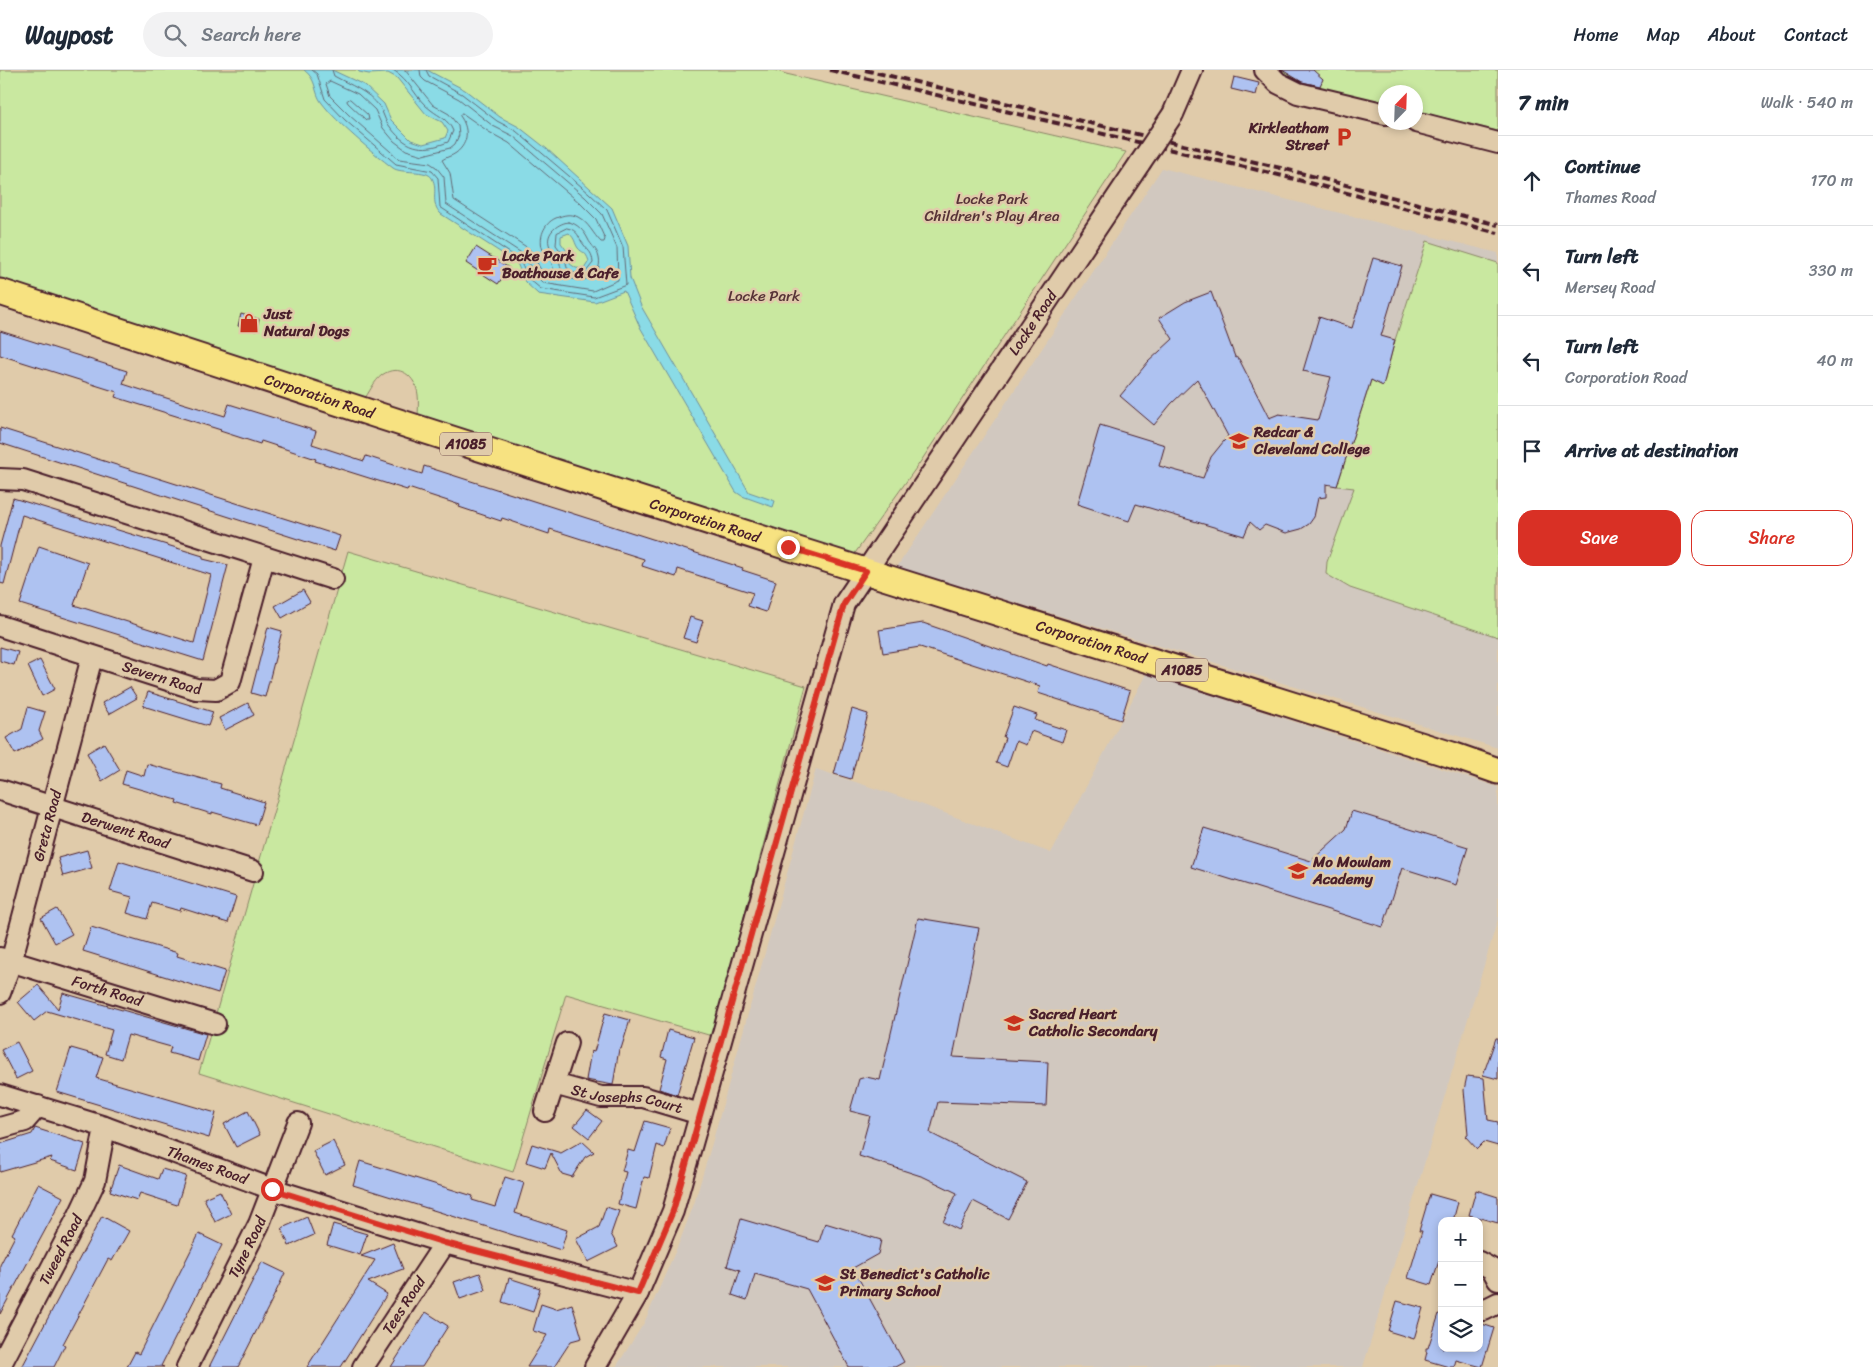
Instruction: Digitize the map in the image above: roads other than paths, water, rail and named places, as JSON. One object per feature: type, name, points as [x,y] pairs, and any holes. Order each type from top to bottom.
[{"type":"main road","name":"Corporation Road","points":[[0,292],[411,426],[1498,771]]},
{"type":"street","name":"Locke Road","points":[[595,1367],[638,1293],[673,1211],[844,604],[1173,114],[1192,70]]},
{"type":"street","points":[[1265,70],[1278,83],[1298,93],[1378,112]]},
{"type":"street","points":[[1423,124],[1498,143]]},
{"type":"street","points":[[0,479],[23,480],[333,579]]},
{"type":"street","name":"Severn Road","points":[[0,626],[196,689],[216,690],[230,682],[264,558]]},
{"type":"street","name":"Greta Road","points":[[0,993],[6,960],[51,807],[92,657]]},
{"type":"street","name":"Derwent Road","points":[[0,790],[253,871]]},
{"type":"street","name":"Forth Road","points":[[6,960],[215,1024]]},
{"type":"street","name":"St Josephs Court","points":[[545,1111],[567,1043]]},
{"type":"street","name":"St Josephs Court","points":[[554,1084],[601,1097],[643,1098],[700,1114]]},
{"type":"street","name":"Thames Road","points":[[0,1094],[105,1127],[272,1189],[445,1243],[638,1293]]},
{"type":"street","points":[[0,1128],[25,1121],[38,1106]]},
{"type":"street","name":"Tyne Road","points":[[187,1367],[259,1224],[298,1123]]},
{"type":"street","name":"Tweed Road","points":[[0,1366],[95,1181],[105,1127]]},
{"type":"street","name":"Tees Road","points":[[363,1367],[445,1243]]},
{"type":"street","points":[[1483,1264],[1492,1269],[1498,1280]]},
{"type":"street","points":[[1483,1310],[1498,1303]]},
{"type":"water","points":[[304,70],[332,70],[364,85],[384,104],[391,120],[411,140],[423,144],[445,138],[448,131],[442,122],[426,114],[397,78],[388,73],[369,74],[359,72],[358,70],[427,70],[465,90],[500,117],[519,127],[547,149],[612,208],[628,246],[630,278],[641,306],[749,492],[775,501],[773,507],[736,492],[640,327],[624,291],[595,302],[538,294],[525,282],[517,263],[437,210],[434,182],[429,175],[393,168],[365,146],[328,111],[317,94],[308,74]],"holes":[[[569,233],[578,248],[588,258],[589,261],[584,269],[576,268],[570,264],[570,255],[561,243],[561,236]]]},
{"type":"railway","points":[[830,70],[1283,176],[1498,233]]},
{"type":"railway","points":[[865,70],[1285,169],[1498,225]]},
{"type":"place","name":"Kirkleatham Street","points":[[1344,137]]},
{"type":"place","name":"Locke Park Boathouse & Cafe","points":[[487,265]]},
{"type":"place","name":"Just Natural Dogs","points":[[249,323]]},
{"type":"place","name":"Redcar & Cleveland College","points":[[1239,441]]},
{"type":"place","name":"Mo Mowlam Academy","points":[[1298,871]]},
{"type":"place","name":"Sacred Heart Catholic Secondary","points":[[1014,1023]]},
{"type":"place","name":"St Benedict's Catholic Primary School","points":[[825,1283]]},
{"type":"park label","name":"Locke Park Children's Play Area","points":[[992,208]]},
{"type":"park label","name":"Locke Park","points":[[764,296]]}]
